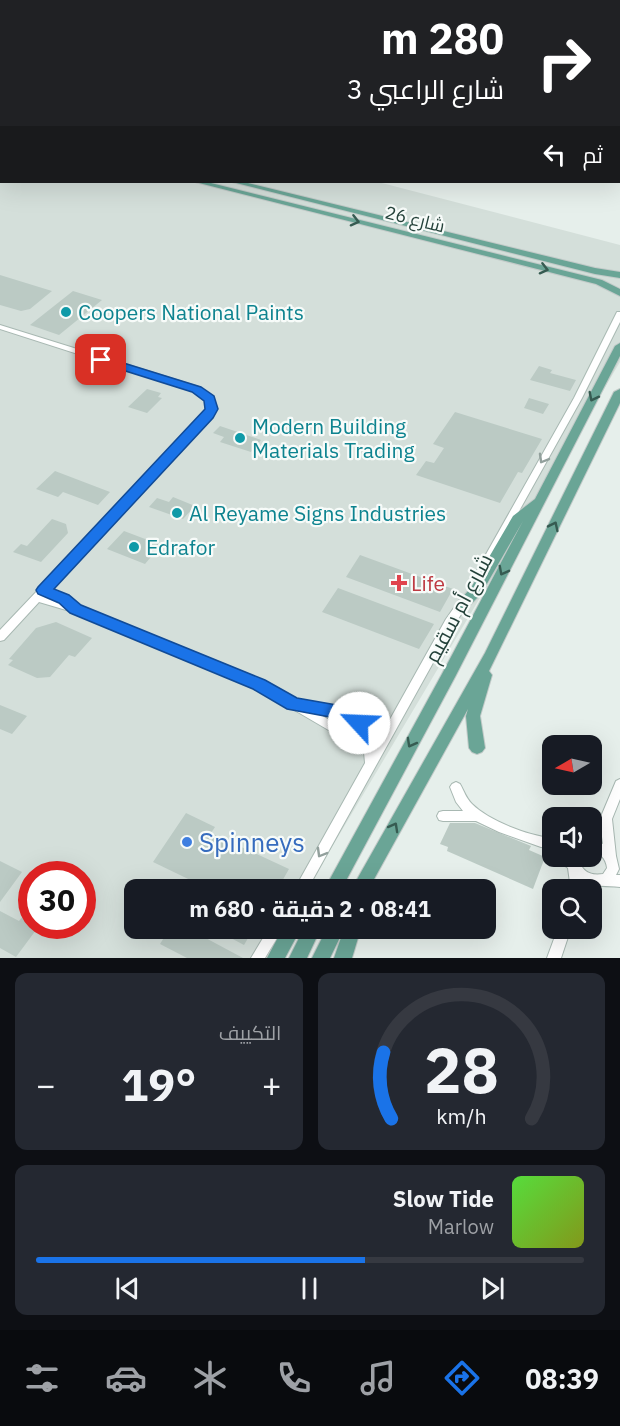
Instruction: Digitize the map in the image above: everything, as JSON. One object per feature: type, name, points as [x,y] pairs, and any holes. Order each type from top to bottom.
[{"type":"main road","name":"شارع 26","points":[[203,183],[605,284],[620,292]]},
{"type":"main road","name":"شارع 26","points":[[240,183],[595,271],[620,275]]},
{"type":"main road","points":[[246,193],[262,195],[272,190]]},
{"type":"main road","points":[[454,246],[471,246],[474,241]]},
{"type":"main road","name":"شارع أم سقيم","points":[[337,879],[540,500],[620,345]]},
{"type":"main road","points":[[366,879],[491,654],[620,392]]},
{"type":"main road","points":[[462,605],[476,591],[519,516],[540,500]]},
{"type":"main road","points":[[477,748],[474,710],[491,654]]},
{"type":"main road","points":[[276,958],[287,939]]},
{"type":"main road","points":[[298,958],[308,939]]},
{"type":"main road","points":[[321,958],[330,939]]},
{"type":"main road","points":[[343,958],[349,939]]},
{"type":"street","points":[[306,879],[578,398],[620,314]]},
{"type":"street","points":[[0,327],[196,389],[212,402],[208,416],[0,637]]},
{"type":"street","points":[[41,594],[51,603],[75,609],[259,684],[348,735],[366,742],[371,763]]},
{"type":"street","points":[[293,704],[356,717],[359,723],[357,731],[348,735]]},
{"type":"street","points":[[602,829],[620,784]]},
{"type":"street","points":[[456,787],[461,802],[477,816]]},
{"type":"street","points":[[443,816],[477,816],[542,840]]},
{"type":"street","points":[[576,867],[582,877],[609,880],[614,862],[606,820]]},
{"type":"street","points":[[602,850],[614,862]]},
{"type":"street","points":[[258,958],[270,939]]},
{"type":"street","points":[[554,958],[561,939]]},
{"type":"shaded area","points":[[0,183],[382,183],[620,245],[620,362],[313,879],[124,879],[124,939],[278,939],[266,958],[0,958]]},
{"type":"building","points":[[0,275],[52,291],[30,309],[21,311],[0,305]]},
{"type":"building","name":"Coopers National Paints","points":[[73,291],[102,300],[59,335],[30,325]]},
{"type":"building","points":[[539,366],[552,370],[550,373],[576,380],[570,391],[530,380]]},
{"type":"building","points":[[147,389],[161,393],[158,397],[162,398],[147,413],[128,407]]},
{"type":"building","points":[[529,398],[549,404],[543,414],[524,408]]},
{"type":"building","points":[[455,412],[542,439],[522,473],[518,472],[500,503],[416,475],[426,461],[434,463],[444,448],[433,444]]},
{"type":"building","name":"Modern Building Materials Trading","points":[[220,426],[261,440],[251,452],[220,442],[224,437],[213,433]]},
{"type":"building","points":[[55,471],[110,492],[98,505],[63,492],[58,497],[36,489]]},
{"type":"building","name":"Al Reyame Signs Industries","points":[[173,497],[195,506],[183,519],[149,507],[157,498],[169,502]]},
{"type":"building","points":[[52,519],[66,524],[68,533],[41,562],[13,552],[21,544],[27,546]]},
{"type":"building","name":"Edrafor","points":[[124,531],[161,545],[145,564],[107,549]]},
{"type":"building","name":"Life","points":[[360,555],[453,589],[440,612],[346,577]]},
{"type":"building","points":[[338,588],[434,624],[419,649],[322,612]]},
{"type":"building","points":[[56,622],[92,638],[75,657],[69,655],[50,677],[37,678],[8,665],[13,660],[9,659],[36,628]]},
{"type":"building","points":[[0,705],[27,716],[12,734],[0,729]]},
{"type":"building","points":[[186,813],[215,827],[211,833],[289,869],[283,879],[188,879],[153,862]]},
{"type":"building","points":[[450,823],[475,823],[531,846],[529,850],[542,856],[542,865],[533,889],[447,851],[448,847],[440,844]]},
{"type":"building","points":[[0,861],[18,870],[18,877],[0,902]]},
{"type":"building","points":[[0,911],[18,920],[18,939],[29,939],[16,957],[0,948]]},
{"type":"building","points":[[163,939],[208,939],[243,958],[187,958],[160,944]]},
{"type":"building","points":[[233,939],[248,939],[244,945]]},
{"type":"place","name":"Coopers National Paints","points":[[66,312]]},
{"type":"place","name":"Modern Building Materials Trading","points":[[240,438]]},
{"type":"place","name":"Al Reyame Signs Industries","points":[[177,513]]},
{"type":"place","name":"Edrafor","points":[[134,547]]},
{"type":"place","name":"Life","points":[[399,583]]},
{"type":"place","name":"Spinneys","points":[[187,842]]},
{"type":"route","points":[[101,360],[196,389],[210,399],[212,409],[208,416],[44,590],[58,595],[75,609],[259,684],[293,704],[348,714],[356,717],[359,723]]}]
